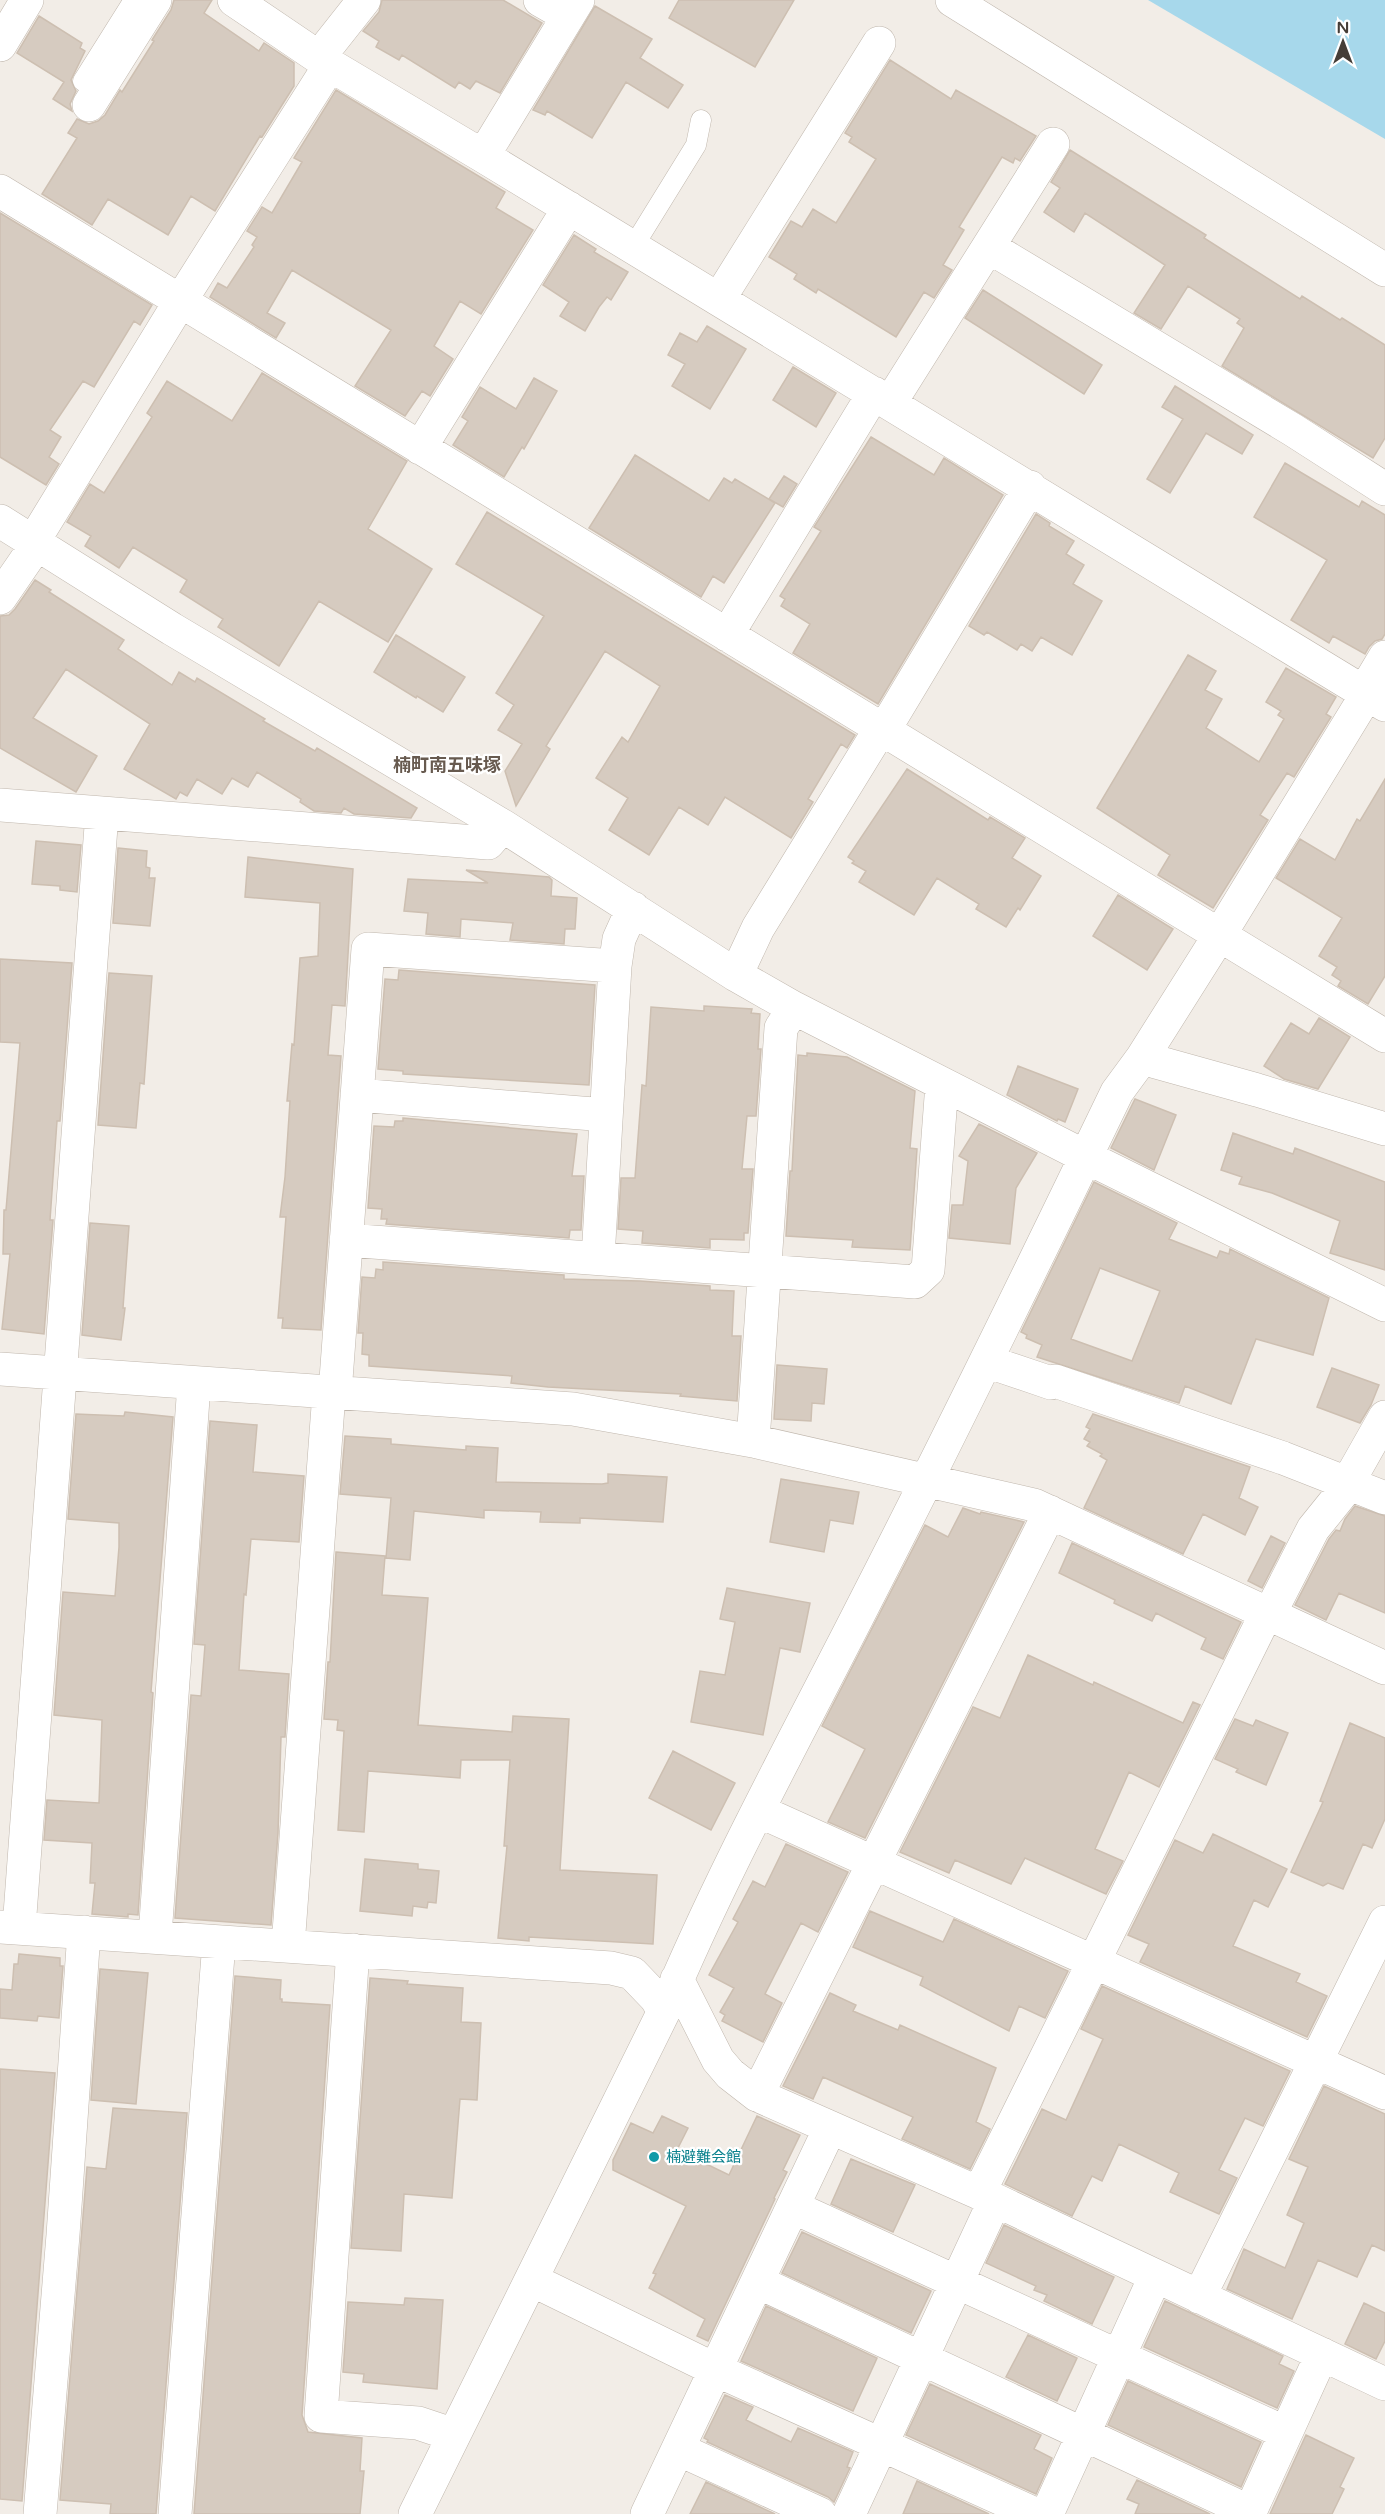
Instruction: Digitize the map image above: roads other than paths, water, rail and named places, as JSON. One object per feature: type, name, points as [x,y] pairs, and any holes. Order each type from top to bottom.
[{"type":"street","points":[[0,45],[27,0]]},
{"type":"street","points":[[86,93],[155,0]]},
{"type":"street","points":[[234,0],[324,61],[1372,697]]},
{"type":"street","points":[[0,598],[324,61],[364,0]]},
{"type":"street","points":[[483,156],[573,8],[540,0]]},
{"type":"street","points":[[952,0],[1385,270]]},
{"type":"street","points":[[719,299],[879,43]]},
{"type":"street","points":[[727,635],[882,398],[989,247],[1053,144]]},
{"type":"street","points":[[0,191],[1219,936],[1381,1025]]},
{"type":"street","points":[[420,448],[569,208]]},
{"type":"street","points":[[989,247],[1283,424],[1385,489]]},
{"type":"street","points":[[736,975],[758,928],[1030,488]]},
{"type":"street","points":[[0,522],[172,629],[503,826],[736,975],[794,1008],[1072,1150],[1385,1305]]},
{"type":"street","points":[[415,2514],[664,2011],[677,1979],[917,1477],[986,1361],[1072,1150],[1142,1058],[1372,697],[1385,657]]},
{"type":"street","points":[[0,805],[488,843],[503,826]]},
{"type":"street","points":[[102,813],[59,1374],[9,1927],[611,1968],[632,1973],[656,1998],[664,2011]]},
{"type":"street","points":[[598,1258],[615,966],[619,939],[633,908]]},
{"type":"street","points":[[288,1946],[368,949],[615,966]]},
{"type":"street","points":[[753,1441],[782,1028],[794,1008]]},
{"type":"street","points":[[1142,1058],[1385,1129]]},
{"type":"street","points":[[346,1240],[915,1282],[928,1270],[942,1084]]},
{"type":"street","points":[[357,1095],[606,1115]]},
{"type":"street","points":[[986,1361],[1051,1383],[1055,1381],[1283,1458],[1385,1498]]},
{"type":"street","points":[[0,1369],[573,1409],[753,1441],[1034,1505],[1385,1668]]},
{"type":"street","points":[[155,1936],[194,1384]]},
{"type":"street","points":[[849,2514],[957,2282],[987,2197],[1093,1960],[1312,1529],[1348,1484],[1385,1417]]},
{"type":"street","points":[[757,2095],[1050,1512]]},
{"type":"street","points":[[759,1811],[1385,2093]]},
{"type":"street","points":[[1199,2297],[1385,1922]]},
{"type":"street","points":[[40,2514],[63,2235],[84,1932]]},
{"type":"street","points":[[175,2514],[219,1942]]},
{"type":"street","points":[[353,1950],[321,2416],[418,2422],[454,2435]]},
{"type":"street","points":[[677,1979],[718,2060],[730,2074],[757,2095],[987,2197],[1385,2384]]},
{"type":"street","points":[[647,2514],[830,2128]]},
{"type":"street","points":[[793,2207],[1286,2433]]},
{"type":"street","points":[[1047,2514],[1155,2277]]},
{"type":"street","points":[[532,2280],[716,2370],[1035,2514]]},
{"type":"street","points":[[758,2282],[1250,2513],[1322,2354]]},
{"type":"street","points":[[678,2449],[820,2514]]},
{"type":"lane","points":[[86,93],[134,0]]},
{"type":"lane","points":[[633,247],[696,146],[701,120]]},
{"type":"water","points":[[1148,0],[1385,0],[1385,139]]},
{"type":"place","name":"楠避難会館","points":[[654,2157]]},
{"type":"district","name":"楠町南五味塚","points":[[447,765]]}]
